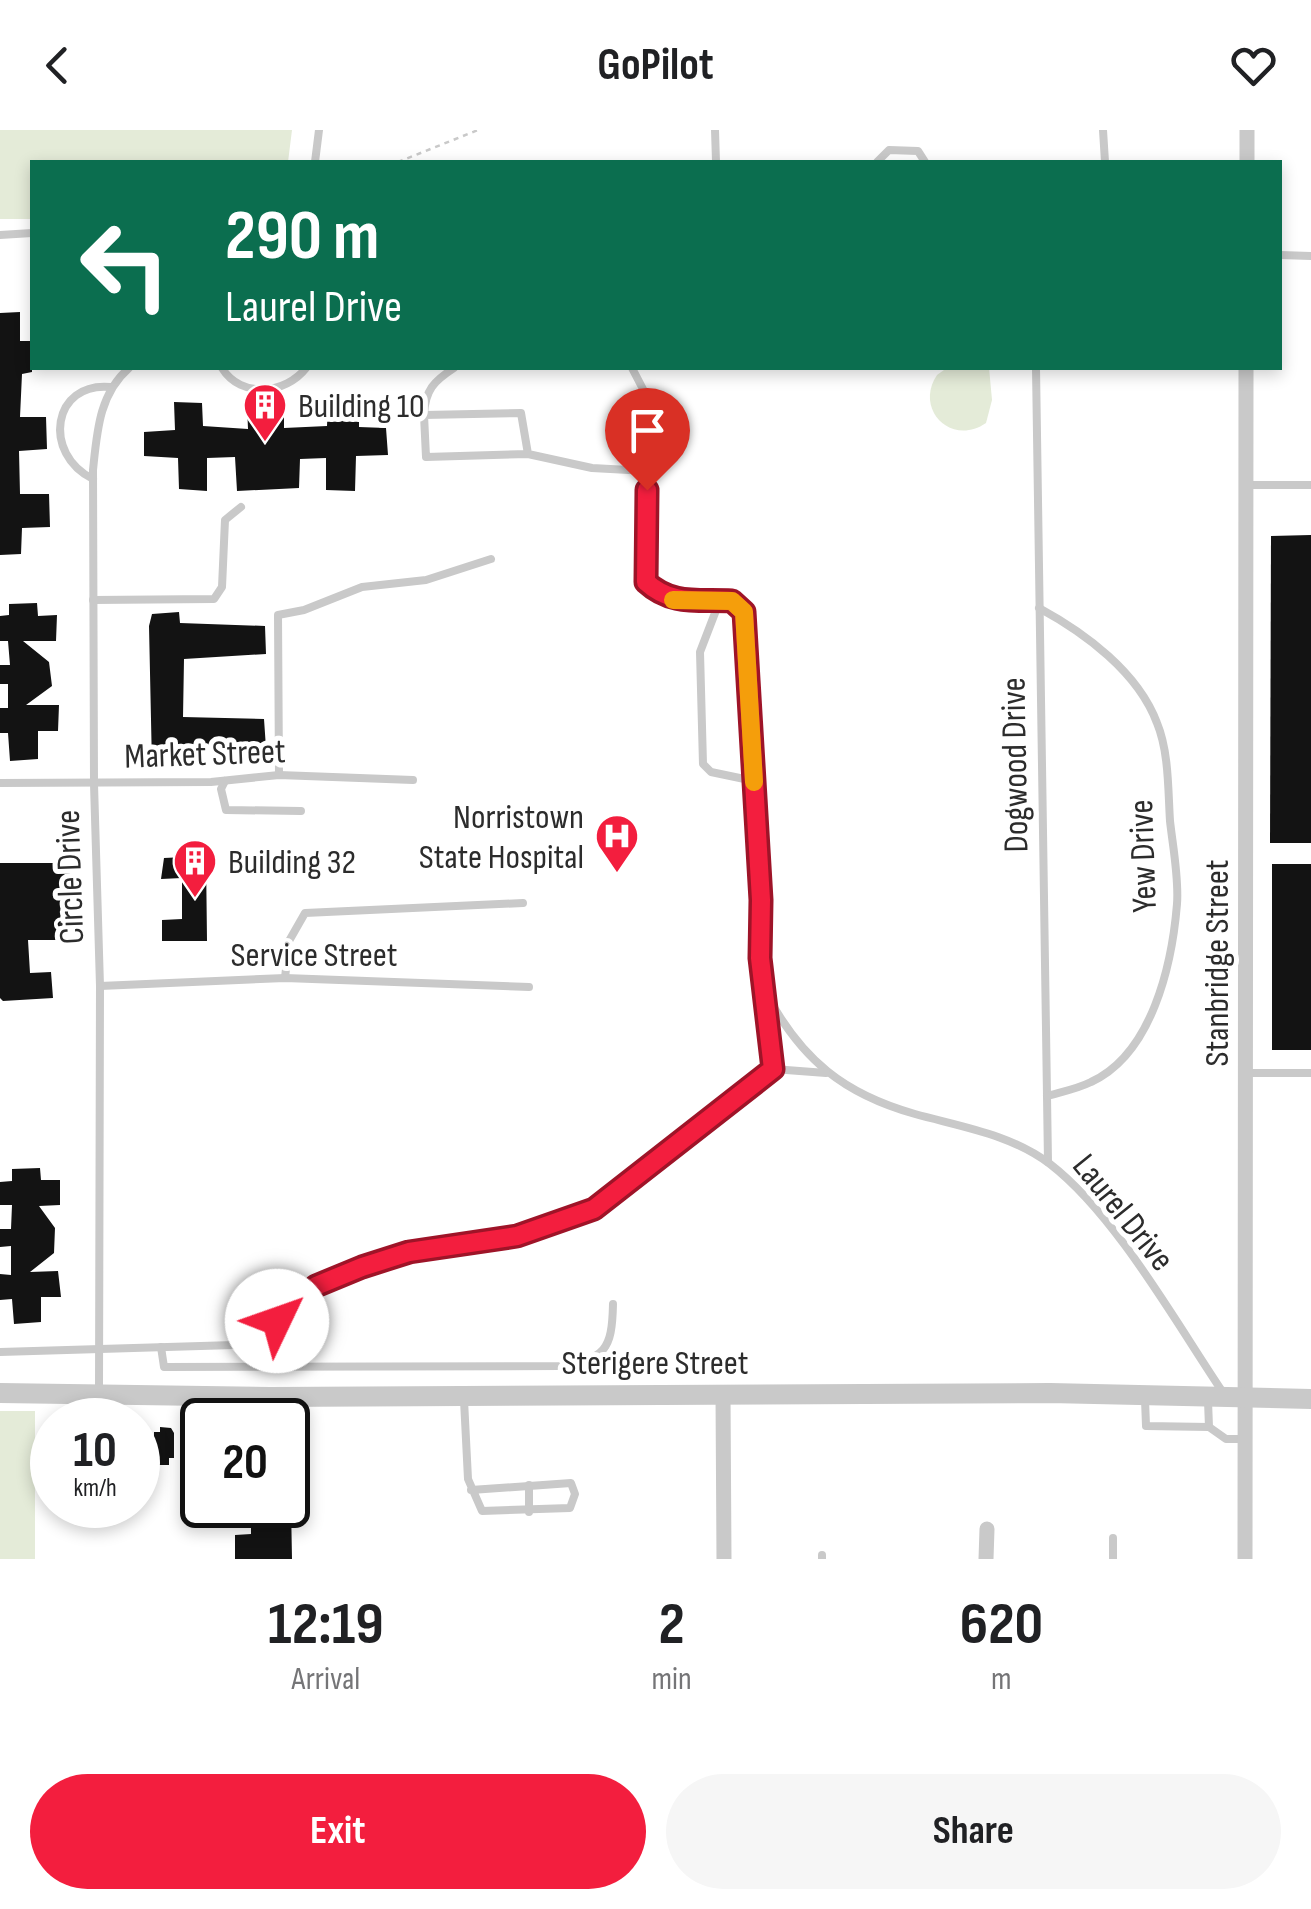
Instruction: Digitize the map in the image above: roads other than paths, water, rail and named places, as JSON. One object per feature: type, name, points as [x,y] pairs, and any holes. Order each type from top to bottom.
[{"type":"street","points":[[1246,160],[1247,130]]},
{"type":"street","name":"Stanbridge Street","points":[[1246,370],[1246,1073],[1226,1398],[1245,1439],[1246,1559]]},
{"type":"street","name":"Sterigere Street","points":[[0,1393],[1145,1395],[1311,1399]]},
{"type":"street","points":[[723,1394],[724,1559]]},
{"type":"street","points":[[986,1529],[986,1559]]},
{"type":"lane","points":[[315,160],[318,130]]},
{"type":"lane","points":[[715,130],[716,160]]},
{"type":"lane","points":[[1103,130],[1105,160]]},
{"type":"lane","points":[[879,160],[889,150],[918,151],[924,160]]},
{"type":"lane","points":[[0,235],[30,232]]},
{"type":"lane","points":[[1282,255],[1311,256]]},
{"type":"lane","name":"Circle Drive","points":[[100,1395],[100,986],[94,784],[93,479],[98,426],[111,387],[127,370]]},
{"type":"lane","points":[[224,370],[240,385],[261,390],[282,386],[303,370]]},
{"type":"lane","points":[[451,370],[435,380],[425,395],[426,457],[528,454],[592,468],[647,471]]},
{"type":"lane","points":[[633,370],[644,391],[646,582],[659,594],[676,601],[720,600],[700,652],[704,764],[711,772],[754,781]]},
{"type":"lane","name":"Dogwood Drive","points":[[1036,370],[1048,1162]]},
{"type":"lane","points":[[93,479],[80,473],[66,457],[58,438],[60,427],[66,408],[82,392],[98,386],[111,387]]},
{"type":"lane","points":[[424,415],[521,414],[528,454]]},
{"type":"lane","points":[[1246,485],[1311,485]]},
{"type":"lane","points":[[93,600],[214,598],[222,587],[224,520],[242,507]]},
{"type":"lane","points":[[279,775],[282,757],[278,615],[304,610],[362,587],[426,580],[491,560]]},
{"type":"lane","name":"Laurel Drive","points":[[720,600],[732,601],[744,612],[764,988],[773,1069],[826,1074]]},
{"type":"lane","name":"Yew Drive","points":[[1039,608],[1075,628],[1126,674],[1158,723],[1167,777],[1177,902],[1164,978],[1140,1035],[1111,1068],[1091,1082],[1047,1096]]},
{"type":"lane","name":"Market Street","points":[[0,783],[225,782],[279,775],[413,780]]},
{"type":"lane","points":[[225,782],[220,789],[226,810],[301,810]]},
{"type":"lane","points":[[285,978],[290,941],[305,913],[524,902]]},
{"type":"lane","name":"Service Street","points":[[100,986],[285,978],[529,987]]},
{"type":"lane","name":"Laurel Drive","points":[[764,988],[778,1014],[826,1074],[872,1099],[1006,1139],[1048,1162],[1098,1213],[1226,1398]]},
{"type":"lane","points":[[0,1352],[234,1345],[259,1335],[316,1286],[362,1267],[409,1252],[517,1236],[594,1209],[773,1069]]},
{"type":"lane","points":[[1246,1073],[1311,1074]]},
{"type":"lane","points":[[161,1347],[164,1367],[560,1366],[590,1361],[602,1354],[612,1327],[612,1304]]},
{"type":"lane","points":[[1145,1395],[1146,1426],[1210,1427],[1226,1438],[1245,1439]]},
{"type":"lane","points":[[464,1396],[472,1490],[482,1511],[570,1508],[575,1494],[572,1482],[472,1490]]},
{"type":"lane","points":[[1210,1427],[1226,1398]]},
{"type":"lane","points":[[529,1485],[529,1512]]},
{"type":"lane","points":[[1113,1538],[1113,1559]]},
{"type":"place","name":"Building 10","points":[[265,443]]},
{"type":"place","name":"Norristown State Hospital","points":[[617,874]]},
{"type":"place","name":"Building 32","points":[[195,899]]}]
